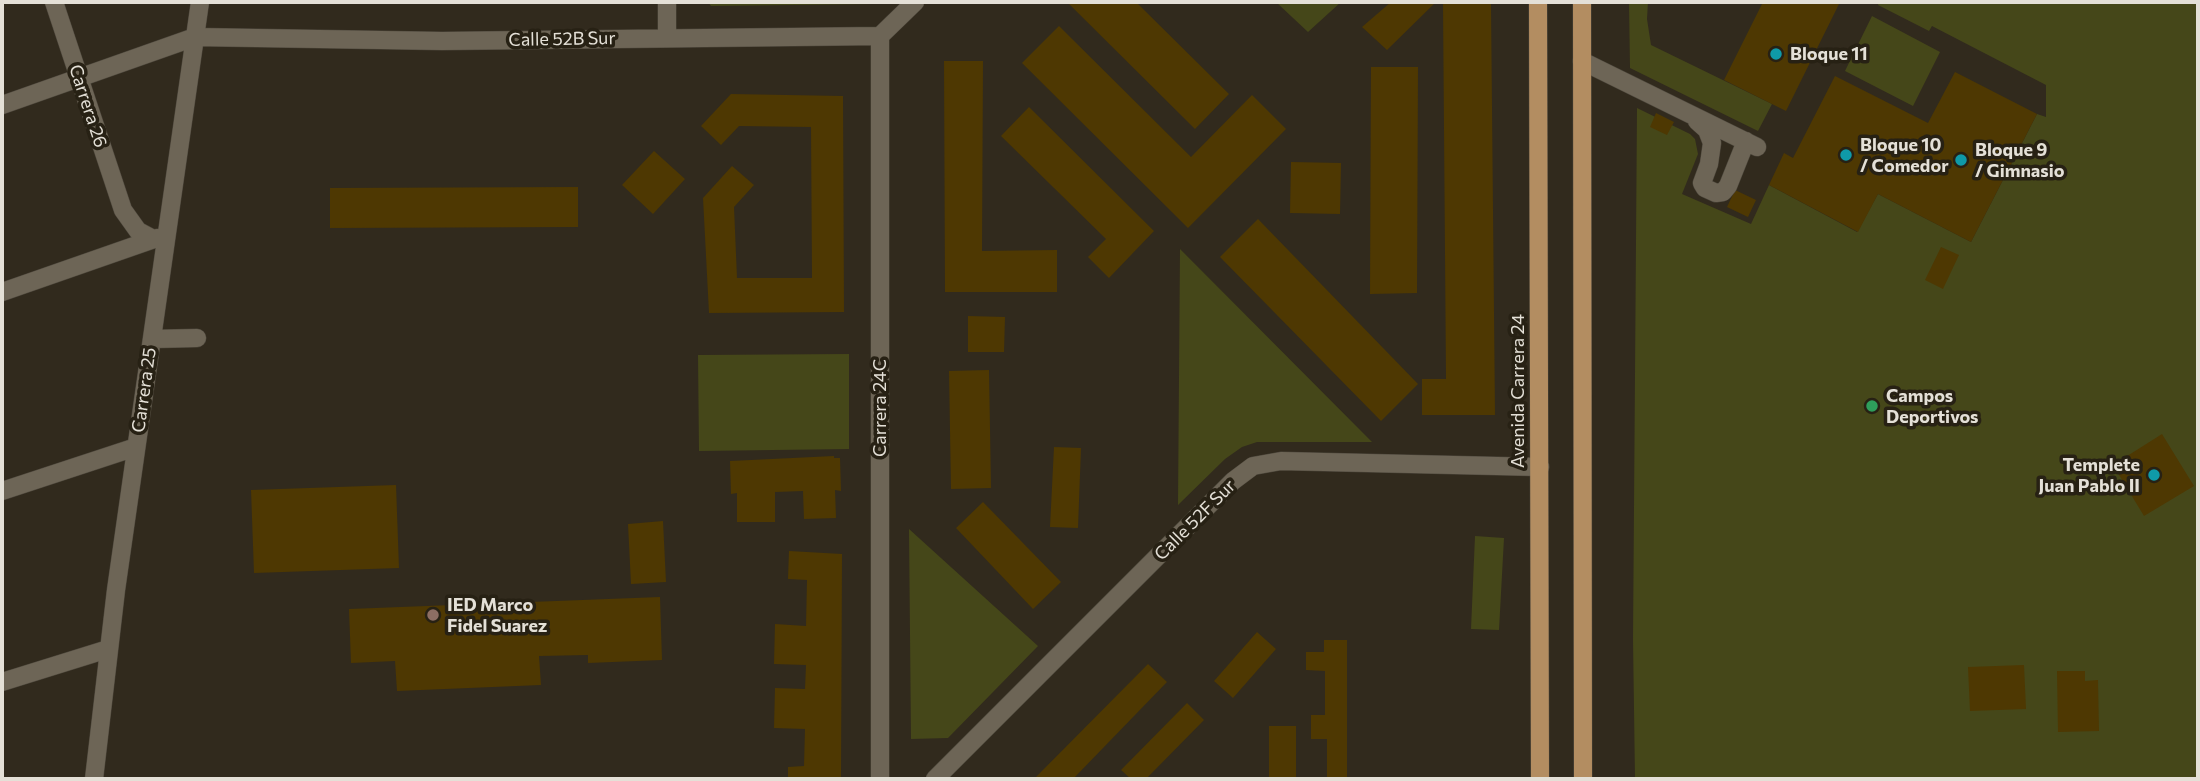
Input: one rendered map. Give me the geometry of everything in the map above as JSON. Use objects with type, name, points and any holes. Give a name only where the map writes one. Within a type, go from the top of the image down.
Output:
[{"type":"main road","name":"Avenida Carrera 24","points":[[1538,2],[1540,779]]},
{"type":"main road","points":[[1582,2],[1583,779]]},
{"type":"street","name":"Carrera 26","points":[[54,2],[123,210],[138,231],[160,237]]},
{"type":"street","name":"Carrera 25","points":[[94,779],[108,649],[152,340],[160,237],[200,2]]},
{"type":"street","points":[[667,2],[667,38]]},
{"type":"street","points":[[880,36],[915,2]]},
{"type":"street","name":"Calle 52B Sur","points":[[195,37],[442,41],[880,36]]},
{"type":"street","name":"Carrera 24C","points":[[880,36],[880,779]]},
{"type":"street","points":[[2,105],[195,37]]},
{"type":"street","points":[[1582,61],[1752,144],[1723,192],[1716,193],[1706,188],[1702,179],[1709,164],[1712,142],[1707,130],[1690,114]]},
{"type":"street","name":"Carrera 26","points":[[116,252],[121,238],[123,210]]},
{"type":"street","points":[[2,292],[160,237]]},
{"type":"street","points":[[152,340],[197,338]]},
{"type":"street","points":[[2,491],[136,447]]},
{"type":"street","name":"Calle 52F Sur","points":[[935,779],[1224,490],[1252,466],[1281,461],[1540,467]]},
{"type":"street","points":[[2,682],[108,649]]},
{"type":"shaded area","points":[[708,2],[877,2],[711,6]]},
{"type":"shaded area","points":[[1276,2],[1341,2],[1308,32]]},
{"type":"shaded area","points":[[1629,2],[1648,2],[1647,19],[1651,45],[1772,104],[1758,131],[1630,68]]},
{"type":"shaded area","points":[[1879,2],[2198,2],[2198,779],[1635,779],[1633,639],[1637,108],[1695,139],[1698,154],[1682,194],[1751,224],[1769,185],[1857,232],[1878,194],[1971,242],[2037,114],[2046,117],[2046,85],[1932,26],[1929,31],[1878,5]]},
{"type":"shaded area","points":[[1872,16],[1940,52],[1913,106],[1845,71]]},
{"type":"shaded area","points":[[1180,249],[1372,442],[1257,442],[1242,447],[1225,459],[1178,505]]},
{"type":"shaded area","points":[[849,354],[849,449],[699,451],[698,355]]},
{"type":"shaded area","points":[[909,529],[1038,646],[948,738],[911,739]]},
{"type":"shaded area","points":[[1475,536],[1504,538],[1499,630],[1471,629]]},
{"type":"building","points":[[1067,2],[1136,2],[1229,94],[1195,129]]},
{"type":"building","points":[[1391,2],[1436,2],[1387,50],[1362,27]]},
{"type":"building","name":"Bloque 11","points":[[1763,2],[1840,2],[1786,111],[1724,80]]},
{"type":"building","points":[[1443,4],[1491,4],[1495,415],[1422,415],[1422,379],[1446,379]]},
{"type":"building","points":[[1059,26],[1191,157],[1252,95],[1286,129],[1188,228],[1022,63]]},
{"type":"building","points":[[944,61],[983,61],[982,251],[1057,250],[1057,292],[945,292]]},
{"type":"building","points":[[1371,67],[1418,67],[1417,293],[1370,294]]},
{"type":"building","points":[[1955,72],[2037,114],[1971,242],[1878,194],[1858,232],[1769,185],[1784,153],[1793,158],[1835,76],[1928,123]]},
{"type":"building","points":[[731,94],[843,96],[844,312],[709,313],[703,198],[732,166],[754,185],[734,207],[737,278],[812,278],[811,127],[739,126],[721,145],[701,126]]},
{"type":"building","points":[[1029,107],[1154,231],[1109,278],[1088,257],[1106,239],[1001,136]]},
{"type":"building","points":[[1656,113],[1674,122],[1667,135],[1650,127]]},
{"type":"building","points":[[654,151],[685,179],[653,214],[622,185]]},
{"type":"building","points":[[1291,162],[1341,163],[1340,214],[1290,213]]},
{"type":"building","points":[[578,187],[578,227],[330,228],[330,188]]},
{"type":"building","points":[[1735,190],[1756,200],[1748,217],[1727,207]]},
{"type":"building","points":[[1258,219],[1418,384],[1381,421],[1220,257]]},
{"type":"building","points":[[1941,247],[1959,255],[1943,289],[1925,280]]},
{"type":"building","points":[[968,316],[1005,317],[1004,352],[968,352]]},
{"type":"building","points":[[989,370],[991,488],[951,489],[949,371]]},
{"type":"building","name":"Templete Juan Pablo II","points":[[2162,434],[2194,486],[2144,516],[2113,465]]},
{"type":"building","points":[[1054,447],[1081,448],[1078,528],[1050,527]]},
{"type":"building","points":[[834,456],[840,458],[841,491],[835,490],[836,518],[804,519],[803,491],[775,492],[775,522],[737,522],[737,493],[731,494],[730,461]]},
{"type":"building","points":[[396,485],[399,568],[254,573],[251,490]]},
{"type":"building","points":[[983,502],[1061,582],[1033,609],[956,528]]},
{"type":"building","points":[[663,521],[666,582],[631,584],[628,524]]},
{"type":"building","points":[[789,551],[842,554],[841,779],[788,779],[788,767],[804,766],[805,729],[774,728],[775,688],[805,689],[806,665],[774,664],[775,624],[806,626],[807,580],[788,579]]},
{"type":"building","points":[[660,597],[662,660],[588,663],[588,655],[539,656],[541,685],[397,691],[395,661],[351,663],[349,609]]},
{"type":"building","points":[[1257,632],[1276,649],[1233,698],[1214,681]]},
{"type":"building","points":[[1324,640],[1347,640],[1347,779],[1327,779],[1327,739],[1311,739],[1311,715],[1325,715],[1325,671],[1306,670],[1306,652],[1324,652]]},
{"type":"building","points":[[1148,664],[1167,682],[1073,779],[1034,779]]},
{"type":"building","points":[[2024,665],[2026,709],[1970,711],[1968,667]]},
{"type":"building","points":[[2057,671],[2085,671],[2085,681],[2098,680],[2099,731],[2058,732]]},
{"type":"building","points":[[1187,703],[1204,720],[1146,779],[1131,779],[1121,770]]},
{"type":"building","points":[[1269,726],[1296,726],[1296,779],[1269,779]]},
{"type":"place","name":"Bloque 11","points":[[1776,54]]},
{"type":"place","name":"Bloque 10 / Comedor","points":[[1846,155]]},
{"type":"place","name":"Bloque 9 / Gimnasio","points":[[1961,160]]},
{"type":"place","name":"Campos Deportivos","points":[[1872,406]]},
{"type":"place","name":"Templete Juan Pablo II","points":[[2154,475]]},
{"type":"place","name":"IED Marco Fidel Suarez","points":[[433,615]]}]
